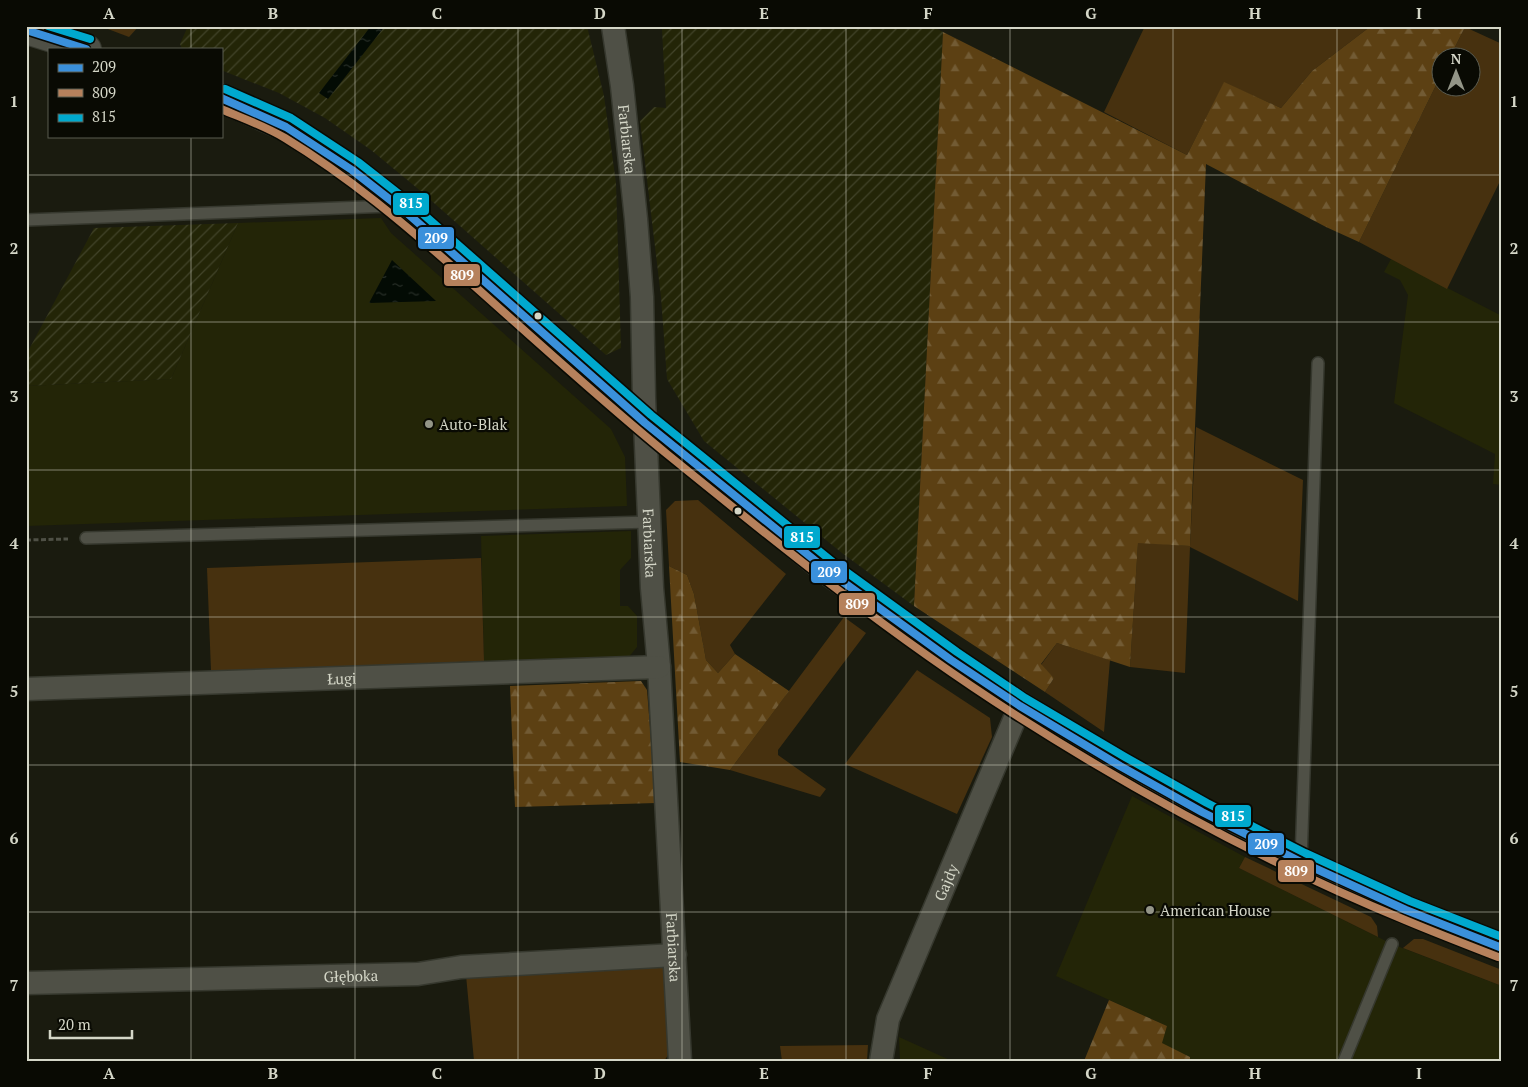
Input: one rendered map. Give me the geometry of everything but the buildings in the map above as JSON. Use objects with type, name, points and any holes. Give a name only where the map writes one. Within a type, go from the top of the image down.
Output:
[{"type":"street","name":"Farbiarska","points":[[612,26],[622,86],[642,297],[652,588],[659,667],[680,1061]]},
{"type":"street","points":[[26,30],[83,48]]},
{"type":"street","points":[[222,98],[286,127],[318,146],[352,170],[398,206],[645,423],[828,571],[950,660],[1020,706],[1170,794],[1301,862],[1406,910],[1502,948]]},
{"type":"street","name":"Ługi","points":[[26,689],[659,667]]},
{"type":"street","name":"Gajdy","points":[[881,1061],[888,1019],[1020,706]]},
{"type":"street","name":"Głęboka","points":[[26,983],[418,974],[461,967],[675,955]]},
{"type":"lane","points":[[26,220],[398,206]]},
{"type":"lane","points":[[1301,862],[1318,363]]},
{"type":"lane","points":[[86,538],[649,522]]},
{"type":"lane","points":[[1344,1061],[1392,944]]},
{"type":"path","points":[[26,540],[86,538]]},
{"type":"shaded area","points":[[100,26],[139,26],[129,37]]},
{"type":"shaded area","points":[[188,26],[587,26],[604,96],[616,183],[621,348],[606,355],[417,188],[371,150],[325,118],[279,93],[222,70],[222,48],[182,48],[180,44]]},
{"type":"shaded area","points":[[659,26],[932,26],[943,32],[914,606],[842,553],[704,441],[667,379],[661,297],[640,121],[654,107],[666,108],[662,29]]},
{"type":"shaded area","points":[[1145,26],[1371,26],[1312,71],[1281,108],[1224,83],[1187,155],[1104,112]]},
{"type":"shaded area","points":[[1465,27],[1502,44],[1502,177],[1447,289],[1359,242],[1430,97],[1480,98],[1480,48],[1454,48]]},
{"type":"shaded area","points":[[381,218],[391,233],[611,429],[625,457],[627,506],[26,526],[26,386],[171,379],[238,223]]},
{"type":"shaded area","points":[[238,223],[171,379],[26,386],[26,355],[94,228]]},
{"type":"shaded area","points":[[1391,259],[1502,316],[1502,485],[1493,484],[1495,454],[1394,403],[1408,295],[1400,280],[1384,272]]},
{"type":"shaded area","points":[[1196,427],[1303,480],[1298,601],[1190,547],[1185,673],[1130,667],[1138,542],[1190,546]]},
{"type":"shaded area","points":[[698,500],[786,574],[730,645],[735,654],[718,673],[706,660],[694,594],[687,575],[669,566],[666,510],[675,501]]},
{"type":"shaded area","points":[[631,531],[631,558],[620,570],[620,606],[628,606],[637,616],[637,647],[628,658],[484,661],[481,536]]},
{"type":"shaded area","points":[[481,558],[484,661],[211,671],[207,568]]},
{"type":"shaded area","points":[[844,617],[866,633],[778,750],[778,755],[826,789],[820,797],[730,770]]},
{"type":"shaded area","points":[[1057,643],[1110,660],[1104,732],[1045,692],[1054,678],[1041,665]]},
{"type":"shaded area","points":[[917,670],[990,718],[992,737],[957,814],[845,764]]},
{"type":"shaded area","points":[[1132,796],[1245,857],[1239,868],[1392,944],[1502,986],[1502,1061],[1190,1061],[1190,1057],[1161,1043],[1167,1026],[1056,976]]},
{"type":"shaded area","points":[[1245,857],[1371,917],[1377,926],[1378,937],[1239,868]]},
{"type":"shaded area","points":[[1414,939],[1423,939],[1502,970],[1502,986],[1403,948]]},
{"type":"shaded area","points":[[667,967],[671,1051],[664,1061],[474,1061],[466,975]]},
{"type":"shaded area","points":[[899,1037],[952,1061],[900,1061]]},
{"type":"shaded area","points":[[868,1045],[867,1061],[782,1061],[780,1046]]},
{"type":"green space","points":[[1371,26],[1465,27],[1454,48],[1430,48],[1430,97],[1359,242],[1326,227],[1206,164],[1190,546],[1138,543],[1130,667],[1057,643],[1041,664],[1054,678],[1045,692],[914,606],[943,32],[1187,155],[1224,82],[1281,108],[1312,71]]},
{"type":"green space","points":[[669,566],[687,575],[694,594],[706,660],[718,673],[735,654],[789,691],[730,770],[680,762]]},
{"type":"green space","points":[[641,681],[647,690],[656,803],[515,807],[510,686]]},
{"type":"green space","points":[[1109,1000],[1167,1026],[1162,1043],[1190,1057],[1190,1061],[1084,1061]]},
{"type":"water","points":[[371,26],[385,26],[328,99],[319,93]]},
{"type":"water","points":[[392,260],[436,301],[369,303]]},
{"type":"transit line","name":"815","points":[[48,26],[90,39]]},
{"type":"transit line","name":"209","points":[[26,30],[83,48]]},
{"type":"transit line","name":"815","points":[[225,89],[291,118],[358,162],[414,206],[651,415],[834,563],[957,652],[1025,698],[1207,803],[1305,853],[1410,901],[1502,937]]},
{"type":"transit line","name":"209","points":[[222,98],[286,127],[352,170],[407,213],[645,423],[828,571],[951,660],[1020,706],[1120,766],[1202,812],[1301,862],[1406,910],[1502,948]]},
{"type":"transit line","name":"809","points":[[222,109],[285,138],[354,185],[420,238],[589,388],[751,522],[880,621],[1014,714],[1060,743],[1205,826],[1355,899],[1498,957]]},
{"type":"place","name":"Auto-Blak","points":[[429,424]]},
{"type":"place","name":"American House","points":[[1150,910]]}]
